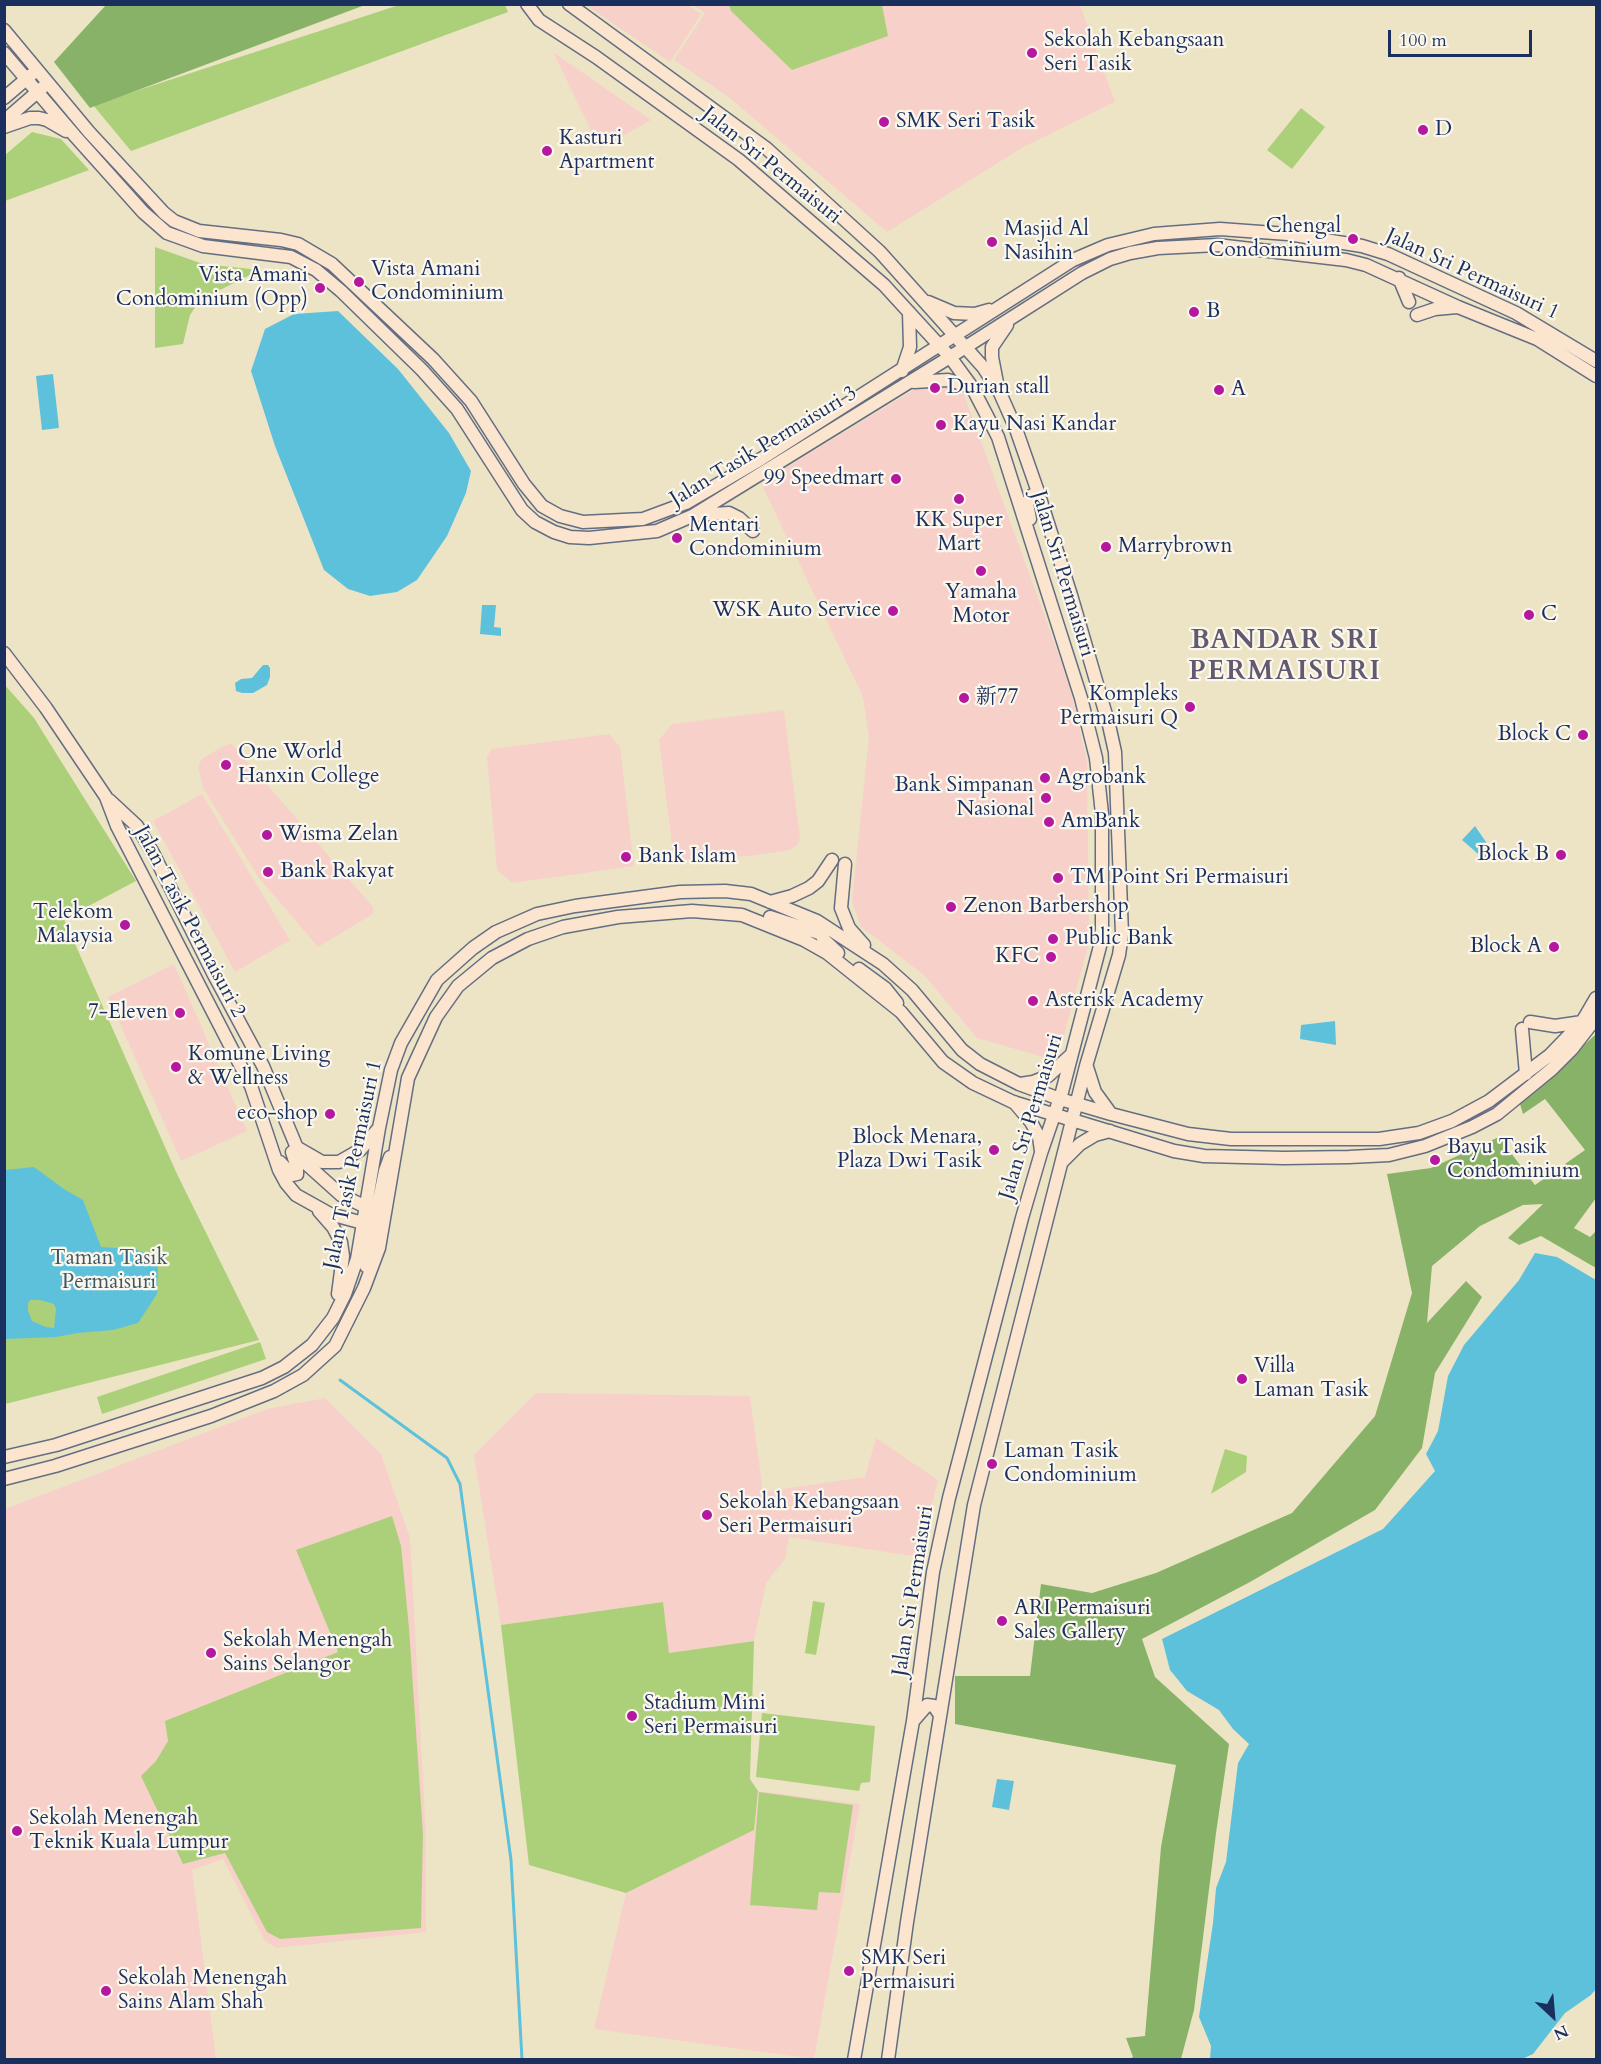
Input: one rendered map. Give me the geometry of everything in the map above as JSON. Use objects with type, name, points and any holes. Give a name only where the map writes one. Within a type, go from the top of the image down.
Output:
[{"type":"street","name":"Jalan Sri Permaisuri","points":[[527,4],[539,20],[596,57],[739,160],[884,285],[950,357],[972,387],[998,437],[1081,698],[1096,758],[1102,814],[1102,928],[1096,962],[1060,1099],[1041,1153],[1006,1275],[949,1498],[933,1572],[913,1721],[854,2060]]},
{"type":"street","name":"Jalan Sri Permaisuri","points":[[569,4],[766,148],[880,252],[967,346],[983,367],[1000,393],[1016,429],[1038,492],[1071,595],[1115,752],[1122,934],[1119,956],[1086,1066],[974,1506],[907,1922],[888,2060]]},
{"type":"street","name":"Jalan Tasik Permaisuri 3","points":[[4,30],[47,83],[154,203],[174,221],[199,231],[298,244],[332,264],[441,367],[471,401],[524,484],[542,506],[560,516],[583,522],[627,521],[643,519],[671,510],[737,474],[957,336]]},
{"type":"street","name":"Jalan Tasik Permaisuri 3","points":[[4,53],[143,212],[167,233],[203,246],[291,257],[316,270],[341,291],[422,370],[450,402],[522,510],[535,522],[570,537],[589,538],[657,531],[692,516],[967,346]]},
{"type":"street","points":[[4,98],[37,70]]},
{"type":"street","points":[[4,121],[47,83]]},
{"type":"street","points":[[4,127],[30,118],[39,118],[75,136]]},
{"type":"street","name":"Jalan Sri Permaisuri 1","points":[[957,336],[1073,260],[1108,245],[1177,231],[1220,229],[1322,238],[1388,254],[1516,313],[1596,361]]},
{"type":"street","points":[[1318,256],[1322,238]]},
{"type":"street","name":"Jalan Sri Permaisuri 1","points":[[967,346],[1101,263],[1130,253],[1181,246],[1217,245],[1318,256],[1366,265],[1424,287],[1458,307],[1537,339],[1596,376]]},
{"type":"street","points":[[1073,260],[1076,270],[1082,273]]},
{"type":"street","points":[[1415,267],[1423,274],[1424,287],[1448,283]]},
{"type":"street","points":[[1399,278],[1409,302]]},
{"type":"street","points":[[924,300],[954,313],[975,314],[1004,304]]},
{"type":"street","points":[[1418,315],[1435,309],[1458,307]]},
{"type":"street","points":[[902,370],[910,347],[909,311]]},
{"type":"street","points":[[1000,393],[992,347],[1014,316]]},
{"type":"street","points":[[908,382],[948,380],[972,387]]},
{"type":"street","points":[[1038,492],[1031,496],[1027,504],[1046,588]]},
{"type":"street","points":[[692,516],[729,513],[739,518],[753,531]]},
{"type":"street","name":"Jalan Tasik Permaisuri 2","points":[[4,653],[46,708],[106,797],[137,826],[153,853],[263,1066],[302,1160],[367,1215]]},
{"type":"street","name":"Jalan Tasik Permaisuri 2","points":[[106,797],[117,826],[251,1086],[274,1156],[286,1183],[296,1196],[330,1214],[367,1215]]},
{"type":"street","points":[[770,902],[809,888],[838,862],[843,915],[853,934],[883,964]]},
{"type":"street","name":"Jalan Tasik Permaisuri 1","points":[[4,1457],[56,1444],[262,1378],[284,1366],[312,1345],[333,1318],[345,1294],[357,1259],[367,1215],[379,1128],[391,1070],[401,1044],[437,980],[473,948],[496,932],[537,914],[680,892],[725,891],[751,894],[822,927],[883,964],[912,990],[962,1050],[980,1064],[1019,1084],[1060,1099],[1188,1134],[1232,1139],[1379,1140],[1419,1133],[1452,1121],[1490,1101],[1556,1053]]},
{"type":"street","name":"Jalan Tasik Permaisuri 1","points":[[4,1479],[55,1466],[192,1422],[274,1391],[303,1375],[335,1346],[364,1288],[379,1248],[408,1078],[436,1017],[458,986],[492,958],[528,939],[563,927],[618,917],[692,911],[742,915],[804,940],[826,953],[901,1012],[943,1062],[973,1083],[1013,1102],[1174,1151],[1204,1156],[1284,1158],[1389,1155],[1425,1146],[1472,1128],[1497,1114],[1552,1069],[1572,1049],[1596,1018]]},
{"type":"street","points":[[742,915],[763,915],[822,927],[830,947],[885,988],[895,998],[901,1012]]},
{"type":"street","points":[[1552,1069],[1556,1053],[1582,1022],[1596,998]]},
{"type":"street","points":[[1526,1074],[1526,1025],[1555,1026],[1582,1022]]},
{"type":"street","points":[[1556,1053],[1572,1049]]},
{"type":"street","points":[[1019,1084],[1048,1076],[1072,1054]]},
{"type":"street","points":[[1086,1066],[1095,1092],[1111,1114]]},
{"type":"street","points":[[274,1092],[272,1103],[295,1160],[297,1174],[292,1175],[274,1156]]},
{"type":"street","points":[[1013,1102],[1031,1122],[1039,1137],[1041,1153]]},
{"type":"street","points":[[296,1147],[322,1162],[339,1162],[360,1150],[379,1128]]},
{"type":"street","points":[[1062,1162],[1080,1144],[1095,1135],[1110,1131]]},
{"type":"street","points":[[364,1288],[373,1228],[367,1215],[378,1205],[385,1171],[398,1139]]},
{"type":"street","points":[[313,1205],[333,1227],[341,1242],[342,1276],[333,1318]]},
{"type":"street","points":[[186,1403],[192,1422]]},
{"type":"street","points":[[913,1721],[927,1705],[934,1706],[940,1715]]},
{"type":"shaded area","points":[[598,4],[687,5],[701,14],[670,62],[589,7]]},
{"type":"shaded area","name":"SMK Seri Tasik","points":[[693,5],[1080,5],[1115,102],[1025,146],[887,232],[730,98],[674,60],[705,13]]},
{"type":"shaded area","points":[[553,52],[651,120],[600,149]]},
{"type":"shaded area","points":[[918,387],[948,388],[964,395],[1069,683],[1087,761],[1089,943],[1057,1061],[977,1038],[924,975],[860,926],[852,901],[869,737],[863,697],[761,483]]},
{"type":"shaded area","points":[[784,710],[800,839],[797,845],[790,850],[748,856],[674,860],[659,740],[672,724]]},
{"type":"shaded area","points":[[609,734],[620,747],[634,866],[512,883],[497,870],[487,757],[492,749]]},
{"type":"shaded area","name":"Wisma Zelan","points":[[232,744],[373,907],[373,914],[318,947],[259,878],[203,788],[199,770],[199,764],[203,758]]},
{"type":"shaded area","points":[[202,794],[290,940],[235,972],[153,821]]},
{"type":"shaded area","name":"Komune Living & Wellness","points":[[174,964],[247,1131],[181,1161],[108,997]]},
{"type":"shaded area","name":"Sekolah Kebangsaan Seri Permaisuri","points":[[536,1393],[750,1396],[763,1492],[865,1477],[876,1438],[938,1480],[919,1557],[789,1537],[785,1559],[766,1583],[754,1641],[669,1653],[662,1602],[501,1625],[474,1455]]},
{"type":"shaded area","name":"Sekolah Menengah Sains Selangor","points":[[325,1398],[381,1454],[410,1538],[426,1836],[426,1932],[276,1948],[265,1941],[223,1859],[192,1870],[216,2059],[5,2060],[5,1509],[267,1409]]},
{"type":"shaded area","points":[[758,1791],[860,1804],[814,2059],[594,2029],[626,1893],[754,1830]]},
{"type":"green space","points":[[106,5],[365,5],[90,108],[54,62]]},
{"type":"green space","points":[[399,5],[505,5],[508,12],[131,151],[93,105]]},
{"type":"green space","points":[[729,5],[882,5],[888,36],[792,70],[731,11]]},
{"type":"green space","points":[[1301,108],[1325,127],[1292,169],[1267,150]]},
{"type":"green space","points":[[32,132],[61,139],[89,170],[5,201],[5,155]]},
{"type":"green space","points":[[155,247],[203,264],[260,270],[200,300],[190,315],[183,344],[155,348]]},
{"type":"green space","name":"Taman Tasik Permaisuri","points":[[4,684],[34,718],[136,881],[64,919],[177,1174],[259,1340],[5,1404]]},
{"type":"green space","points":[[1596,1034],[1596,1198],[1574,1228],[1590,1237],[1596,1231],[1596,1268],[1541,1236],[1519,1245],[1508,1238],[1543,1204],[1523,1205],[1480,1226],[1432,1266],[1427,1323],[1466,1281],[1482,1297],[1435,1373],[1422,1448],[1375,1510],[1250,1582],[1142,1639],[1155,1677],[1229,1744],[1194,2010],[1181,2059],[1130,2059],[1133,2057],[1126,2038],[1145,2036],[1161,1847],[1176,1765],[955,1724],[955,1676],[1030,1676],[1041,1584],[1092,1593],[1156,1573],[1292,1513],[1375,1416],[1412,1293],[1387,1174],[1431,1168],[1499,1137],[1535,1185],[1585,1150],[1545,1099],[1523,1114],[1520,1104]]},
{"type":"green space","points":[[260,1342],[266,1359],[102,1414],[97,1397]]},
{"type":"green space","points":[[1225,1449],[1247,1456],[1246,1472],[1211,1494]]},
{"type":"green space","points":[[392,1516],[401,1546],[409,1628],[423,1834],[421,1928],[280,1939],[267,1932],[225,1853],[183,1864],[141,1776],[156,1761],[168,1741],[165,1721],[338,1652],[296,1550]]},
{"type":"green space","points":[[813,1601],[825,1603],[816,1655],[805,1653]]},
{"type":"green space","name":"Stadium Mini Seri Permaisuri","points":[[663,1602],[669,1653],[754,1641],[750,1779],[758,1791],[754,1830],[626,1893],[529,1865],[501,1625]]},
{"type":"green space","points":[[762,1713],[875,1726],[870,1782],[861,1783],[859,1791],[756,1777]]},
{"type":"green space","points":[[759,1792],[853,1805],[840,1893],[819,1892],[817,1910],[750,1905]]},
{"type":"water","points":[[338,311],[398,369],[449,433],[471,471],[466,493],[447,536],[417,580],[397,592],[370,596],[348,589],[324,570],[275,446],[251,371],[265,329],[294,314]]},
{"type":"water","points":[[53,374],[59,428],[42,430],[36,376]]},
{"type":"water","points":[[482,605],[496,605],[494,627],[501,628],[501,636],[480,634]]},
{"type":"water","points":[[263,665],[268,665],[270,668],[267,685],[253,693],[236,691],[235,683],[241,679],[252,678]]},
{"type":"water","points":[[1475,826],[1488,845],[1486,852],[1488,857],[1485,860],[1462,840]]},
{"type":"water","points":[[1335,1021],[1336,1045],[1300,1039],[1301,1025]]},
{"type":"water","points":[[34,1167],[83,1200],[101,1247],[135,1249],[148,1254],[158,1267],[157,1294],[138,1323],[113,1330],[56,1337],[5,1339],[5,1170]],"holes":[[[30,1300],[54,1304],[56,1309],[54,1328],[32,1321],[28,1304]]]},
{"type":"water","points":[[1535,1253],[1557,1257],[1596,1280],[1596,1989],[1565,2013],[1533,2054],[1522,2059],[1210,2059],[1211,2046],[1199,2017],[1216,1888],[1226,1862],[1238,1763],[1249,1744],[1233,1729],[1219,1710],[1187,1691],[1170,1670],[1162,1639],[1383,1529],[1435,1471],[1426,1454],[1438,1431],[1448,1376],[1464,1345],[1519,1280]]},
{"type":"water","points":[[997,1779],[1014,1781],[1009,1810],[992,1807]]},
{"type":"waterway","points":[[340,1380],[447,1458],[460,1484],[511,1860],[522,2060]]},
{"type":"place","name":"Sekolah Kebangsaan Seri Tasik","points":[[1032,53]]},
{"type":"place","name":"SMK Seri Tasik","points":[[884,122]]},
{"type":"place","name":"D","points":[[1423,130]]},
{"type":"place","name":"Kasturi Apartment","points":[[547,151]]},
{"type":"place","name":"Chengal Condominium","points":[[1353,239]]},
{"type":"place","name":"Masjid Al Nasihin","points":[[992,242]]},
{"type":"place","name":"Vista Amani Condominium","points":[[359,282]]},
{"type":"place","name":"Vista Amani Condominium (Opp)","points":[[320,288]]},
{"type":"place","name":"B","points":[[1194,312]]},
{"type":"place","name":"Durian stall","points":[[935,388]]},
{"type":"place","name":"A","points":[[1219,390]]},
{"type":"place","name":"Kayu Nasi Kandar","points":[[941,425]]},
{"type":"place","name":"99 Speedmart","points":[[896,479]]},
{"type":"place","name":"KK Super Mart","points":[[959,499]]},
{"type":"place","name":"Mentari Condominium","points":[[677,538]]},
{"type":"place","name":"Marrybrown","points":[[1106,547]]},
{"type":"place","name":"Yamaha Motor","points":[[981,571]]},
{"type":"place","name":"WSK Auto Service","points":[[893,611]]},
{"type":"place","name":"C","points":[[1529,615]]},
{"type":"place","name":"新77","points":[[964,698]]},
{"type":"place","name":"Kompleks Permaisuri Q","points":[[1190,707]]},
{"type":"place","name":"Block C","points":[[1583,735]]},
{"type":"place","name":"One World Hanxin College","points":[[226,765]]},
{"type":"place","name":"Agrobank","points":[[1045,778]]},
{"type":"place","name":"Bank Simpanan Nasional","points":[[1046,798]]},
{"type":"place","name":"AmBank","points":[[1049,822]]},
{"type":"place","name":"Wisma Zelan","points":[[267,835]]},
{"type":"place","name":"Block B","points":[[1561,855]]},
{"type":"place","name":"Bank Islam","points":[[626,857]]},
{"type":"place","name":"Bank Rakyat","points":[[268,872]]},
{"type":"place","name":"TM Point Sri Permaisuri","points":[[1058,878]]},
{"type":"place","name":"Zenon Barbershop","points":[[951,907]]},
{"type":"place","name":"Telekom Malaysia","points":[[125,925]]},
{"type":"place","name":"Public Bank","points":[[1053,939]]},
{"type":"place","name":"Block A","points":[[1554,947]]},
{"type":"place","name":"KFC","points":[[1051,957]]},
{"type":"place","name":"Asterisk Academy","points":[[1033,1001]]},
{"type":"place","name":"7-Eleven","points":[[180,1013]]},
{"type":"place","name":"Komune Living & Wellness","points":[[176,1067]]},
{"type":"place","name":"eco-shop","points":[[330,1114]]},
{"type":"place","name":"Block Menara, Plaza Dwi Tasik","points":[[994,1150]]},
{"type":"place","name":"Bayu Tasik Condominium","points":[[1435,1160]]},
{"type":"place","name":"Villa Laman Tasik","points":[[1242,1379]]},
{"type":"place","name":"Laman Tasik Condominium","points":[[992,1464]]},
{"type":"place","name":"Sekolah Kebangsaan Seri Permaisuri","points":[[707,1515]]},
{"type":"place","name":"ARI Permaisuri Sales Gallery","points":[[1002,1621]]},
{"type":"place","name":"Sekolah Menengah Sains Selangor","points":[[211,1653]]},
{"type":"place","name":"Stadium Mini Seri Permaisuri","points":[[632,1716]]},
{"type":"place","name":"Sekolah Menengah Teknik Kuala Lumpur","points":[[17,1831]]},
{"type":"place","name":"SMK Seri Permaisuri","points":[[849,1971]]},
{"type":"place","name":"Sekolah Menengah Sains Alam Shah","points":[[106,1991]]},
{"type":"district","name":"BANDAR SRI PERMAISURI","points":[[1285,658]]}]
